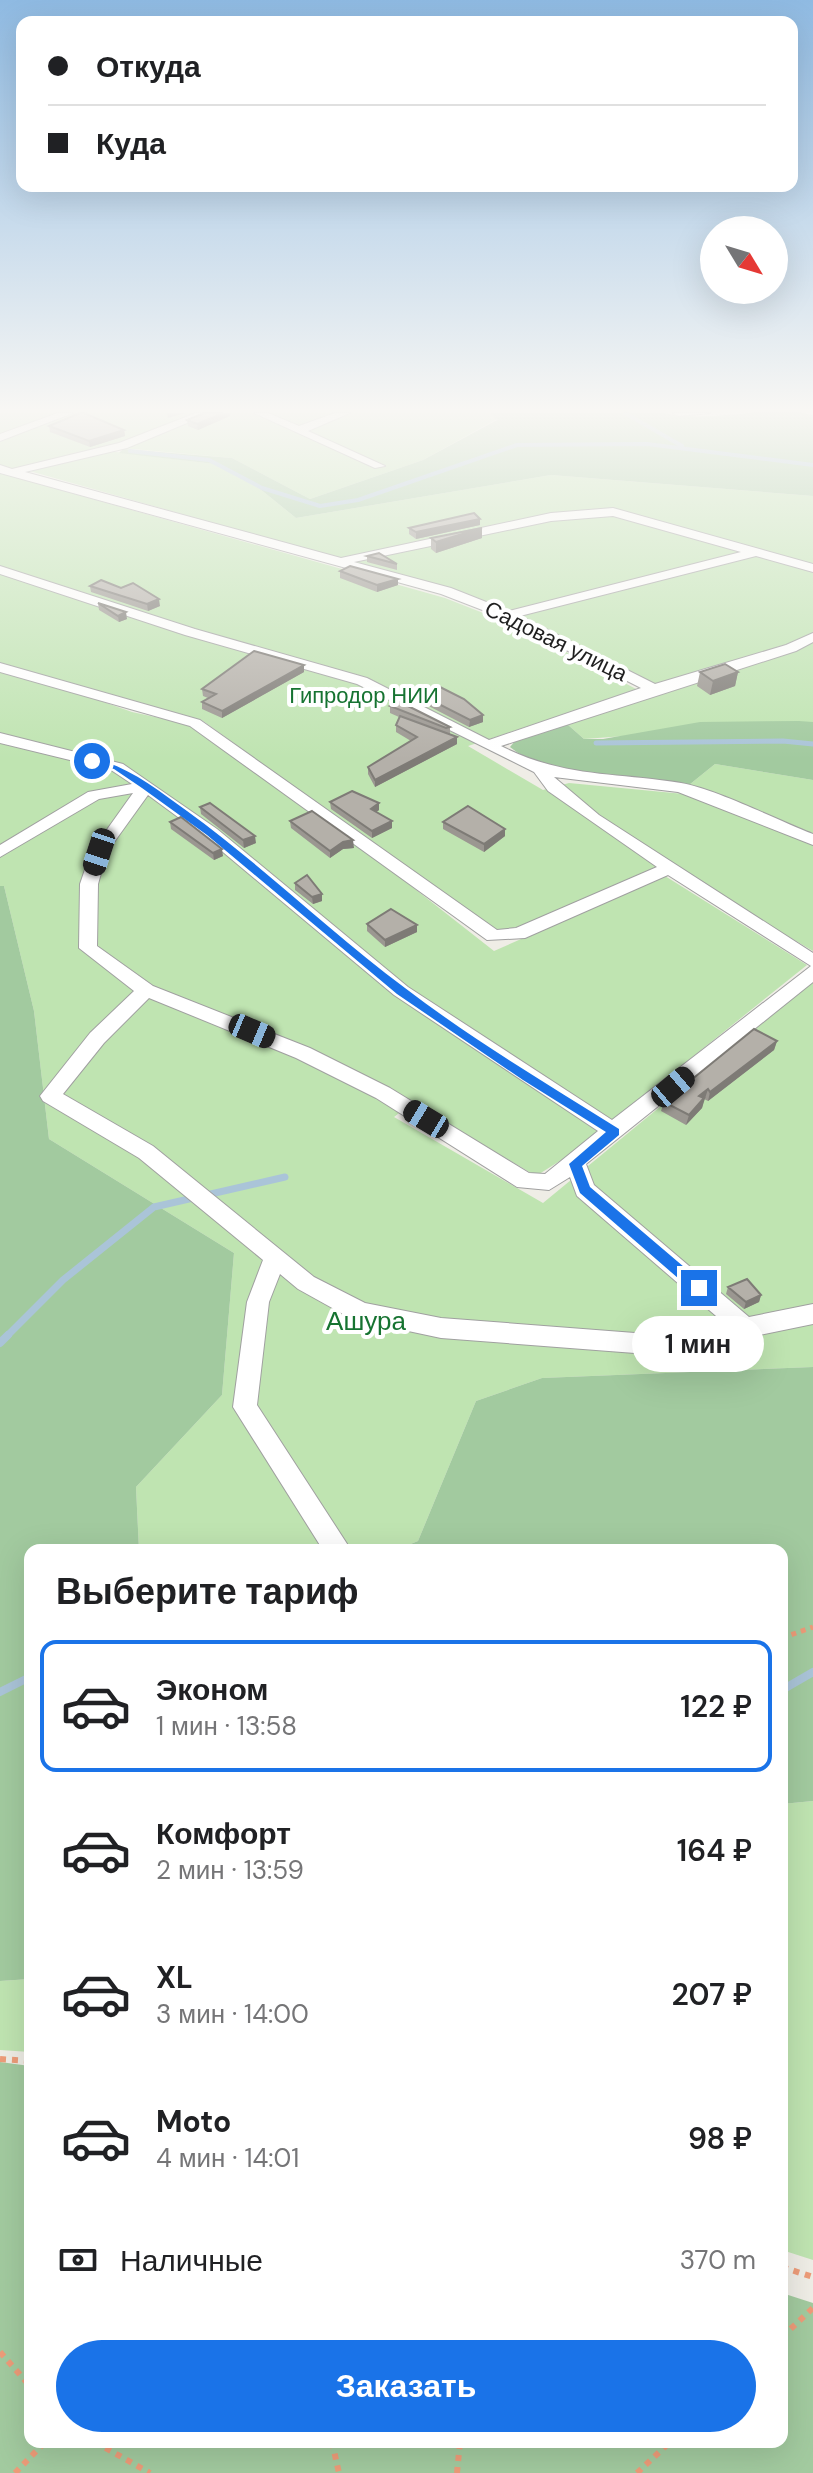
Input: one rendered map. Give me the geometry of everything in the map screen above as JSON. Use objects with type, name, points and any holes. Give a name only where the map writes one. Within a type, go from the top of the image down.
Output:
[{"type":"street","name":"Садовая улица","points":[[212,528],[446,591],[508,615],[654,689]]},
{"type":"street","points":[[340,564],[353,557],[498,528]]},
{"type":"street","points":[[672,528],[813,568]]},
{"type":"street","points":[[508,615],[757,552]]},
{"type":"street","points":[[0,570],[190,632],[362,681],[540,769],[567,776],[681,788],[714,798],[813,840]]},
{"type":"street","points":[[654,689],[791,648],[813,637]]},
{"type":"street","points":[[0,667],[195,723],[493,936],[519,934],[667,869]]},
{"type":"street","name":"Садовая улица","points":[[488,745],[654,689]]},
{"type":"street","points":[[0,738],[117,767],[211,833],[401,991],[527,1077],[615,1132]]},
{"type":"street","points":[[540,769],[554,788],[667,869],[813,961]]},
{"type":"street","points":[[0,852],[94,795],[146,786]]},
{"type":"street","points":[[146,786],[99,852],[89,884],[88,948],[146,990],[303,1053],[426,1119],[525,1181],[549,1182],[575,1164],[813,972]]},
{"type":"street","points":[[146,990],[97,1038],[50,1096],[146,1152],[306,1283],[360,1312],[441,1328],[661,1345],[813,1314]]},
{"type":"street","points":[[575,1164],[585,1190],[745,1327]]},
{"type":"street","points":[[275,1257],[258,1302],[245,1407],[334,1544]]},
{"type":"path","points":[[788,1636],[813,1627]]},
{"type":"path","points":[[0,2059],[24,2061]]},
{"type":"path","points":[[788,2269],[813,2277]]},
{"type":"path","points":[[788,2331],[813,2308]]},
{"type":"path","points":[[0,2352],[24,2379]]},
{"type":"path","points":[[15,2473],[39,2448]]},
{"type":"path","points":[[106,2448],[150,2473]]},
{"type":"path","points":[[333,2448],[339,2473]]},
{"type":"path","points":[[457,2473],[459,2448]]},
{"type":"path","points":[[637,2473],[664,2448]]},
{"type":"green space","name":"Гипродор НИИ","points":[[0,528],[197,528],[445,598],[519,627],[638,690],[468,746],[543,790],[569,783],[684,794],[813,845],[813,951],[663,863],[560,914],[494,931],[203,721],[0,663]]},
{"type":"green space","points":[[233,528],[813,528],[813,722],[584,739],[567,724],[664,693],[451,590]]},
{"type":"green space","name":"Ашура","points":[[0,672],[64,688],[132,712],[192,725],[327,820],[494,951],[665,876],[807,965],[574,1152],[536,1176],[412,1103],[394,1117],[543,1203],[813,981],[813,1367],[542,1378],[476,1401],[418,1541],[411,1544],[139,1544],[136,1487],[222,1395],[234,1253],[49,1139],[34,1011],[4,886],[0,886]]},
{"type":"green space","points":[[700,722],[813,722],[813,780],[715,764],[689,785],[620,779],[548,766],[510,747],[516,740],[567,724],[584,739],[603,739]]},
{"type":"green space","points":[[715,764],[813,780],[813,835],[689,785]]},
{"type":"green space","points":[[0,886],[4,886],[34,1011],[49,1139],[234,1253],[222,1395],[136,1487],[139,1544],[24,1544],[24,1979],[0,1981]]},
{"type":"green space","points":[[813,1367],[813,1801],[788,1803],[788,1544],[411,1544],[418,1541],[476,1401],[542,1378]]},
{"type":"green space","points":[[813,1801],[813,2260],[788,2252],[788,1803]]},
{"type":"green space","points":[[24,1979],[24,2052],[0,2050],[0,1981]]},
{"type":"green space","points":[[0,2062],[24,2065],[24,2448],[788,2448],[788,2295],[813,2303],[813,2473],[0,2473]]},
{"type":"building","points":[[410,528],[434,528],[416,532]]},
{"type":"building","points":[[480,528],[481,528],[436,542],[431,538]]},
{"type":"building","points":[[379,553],[397,564],[367,556]]},
{"type":"building","points":[[350,566],[398,579],[377,585],[340,571]]},
{"type":"building","points":[[101,580],[121,588],[133,583],[159,599],[147,604],[90,586]]},
{"type":"building","points":[[98,603],[126,612],[118,616]]},
{"type":"building","points":[[254,651],[304,665],[222,711],[202,702],[216,694],[202,689]]},
{"type":"building","points":[[725,664],[738,672],[713,681],[700,672]]},
{"type":"building","points":[[438,686],[464,699],[483,715],[470,720],[419,694]]},
{"type":"building","points":[[400,702],[450,727],[390,706]]},
{"type":"building","points":[[400,716],[457,737],[375,780],[368,767],[417,737],[396,725]]},
{"type":"building","points":[[352,791],[379,803],[371,809],[392,821],[372,831],[330,802]]},
{"type":"building","points":[[210,803],[255,836],[243,840],[200,807]]},
{"type":"building","points":[[468,806],[505,829],[484,844],[443,822]]},
{"type":"building","points":[[312,811],[353,840],[343,842],[330,851],[290,821]]},
{"type":"building","points":[[181,817],[222,849],[213,853],[170,822]]},
{"type":"building","points":[[307,875],[322,894],[312,897],[295,883]]},
{"type":"building","points":[[391,909],[417,925],[385,940],[367,924]]},
{"type":"building","points":[[754,1029],[777,1041],[710,1092],[708,1089],[699,1096],[704,1098],[689,1115],[664,1102]]},
{"type":"building","points":[[747,1279],[761,1295],[746,1302],[728,1287]]},
{"type":"waterway","points":[[596,743],[783,741],[813,744]]},
{"type":"waterway","points":[[0,1343],[63,1280],[154,1207],[285,1177]]},
{"type":"waterway","points":[[788,1687],[813,1672]]},
{"type":"waterway","points":[[0,1692],[24,1680]]},
{"type":"route","points":[[92,761],[117,767],[146,786],[211,833],[401,991],[527,1077],[615,1132],[575,1164],[585,1190],[699,1288]]}]
